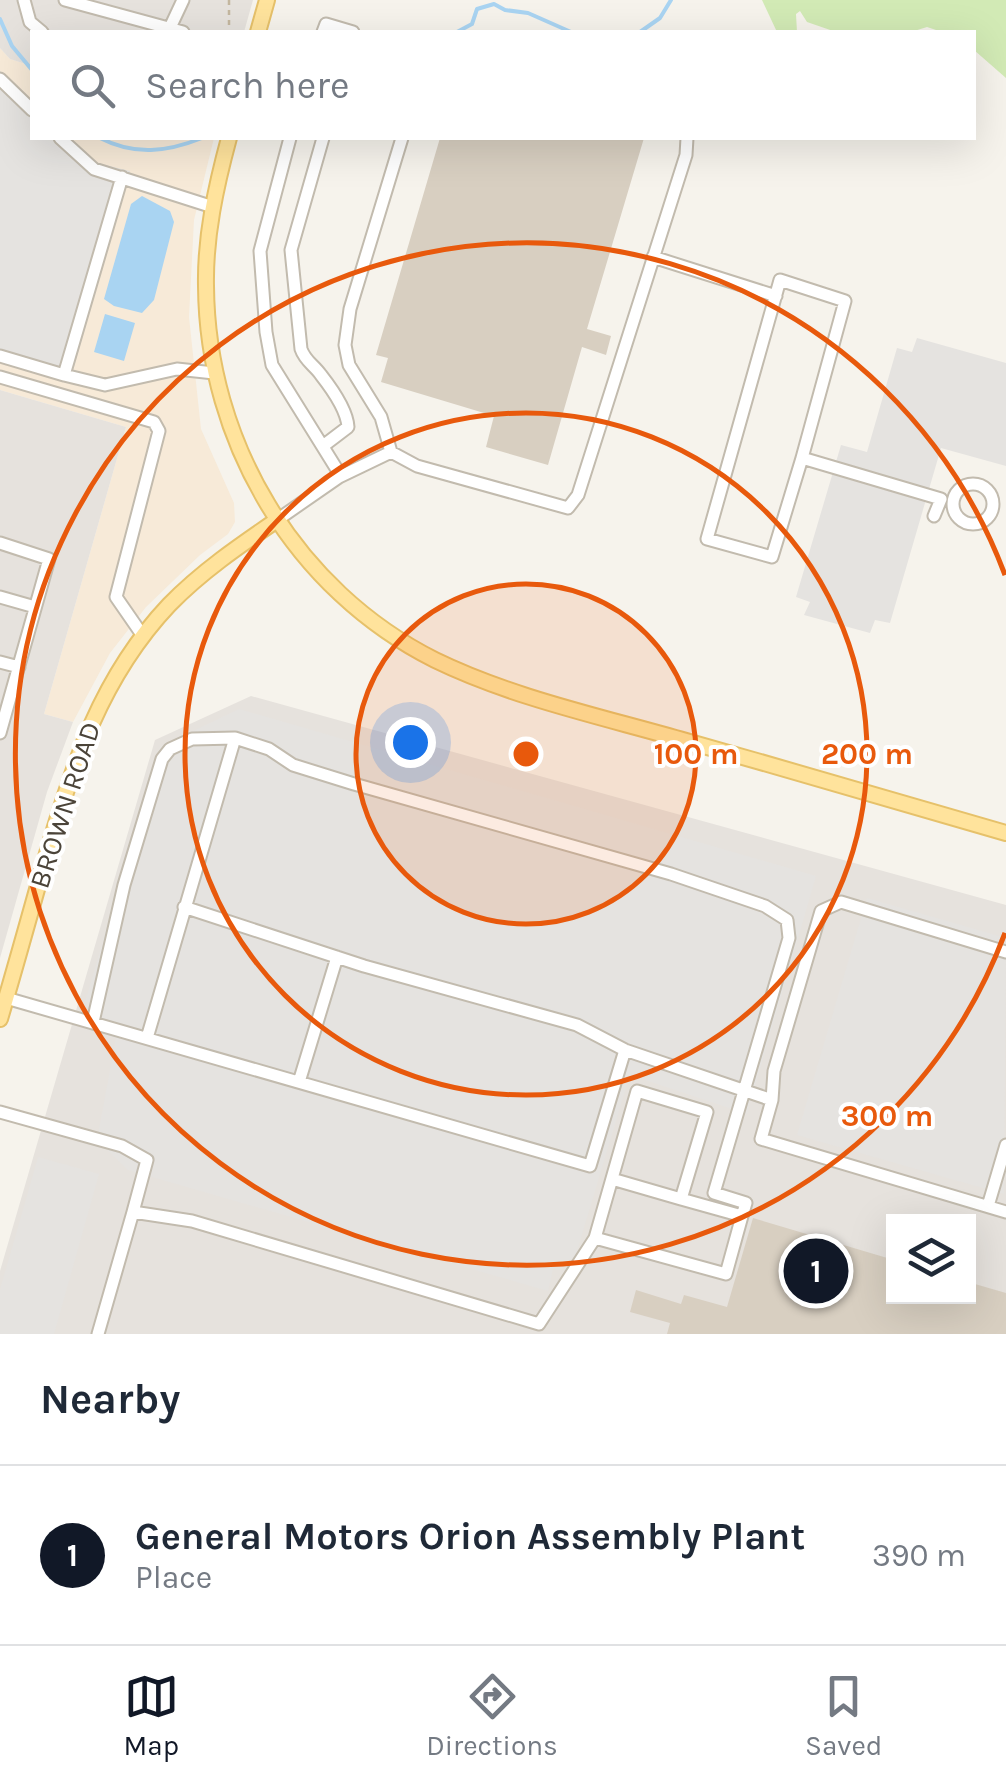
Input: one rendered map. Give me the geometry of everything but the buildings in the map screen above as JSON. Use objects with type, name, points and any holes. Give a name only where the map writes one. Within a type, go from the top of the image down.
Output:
[{"type":"main road","points":[[259,30],[267,0]]},
{"type":"main road","points":[[229,140],[213,207],[206,284],[214,373],[239,450],[277,520],[309,562],[348,601],[406,644],[456,669],[554,703],[1006,833]]},
{"type":"main road","name":"BROWN ROAD","points":[[3,1001],[78,752],[108,688],[143,636],[199,576],[277,520]]},
{"type":"street","points":[[24,0],[30,22],[40,30]]},
{"type":"street","points":[[65,0],[170,30]]},
{"type":"street","points":[[173,30],[183,0]]},
{"type":"street","points":[[324,30],[326,24],[346,30]]},
{"type":"street","points":[[0,79],[30,108]]},
{"type":"street","points":[[62,140],[94,170],[213,207]]},
{"type":"street","points":[[289,140],[260,251],[266,332],[272,365],[341,476]]},
{"type":"street","points":[[322,140],[291,250],[300,349],[348,417],[348,427],[323,446]]},
{"type":"street","points":[[401,140],[350,309],[345,345],[349,365],[381,418],[391,452],[417,466],[568,508],[578,496],[686,155],[687,140]]},
{"type":"street","points":[[64,375],[122,176]]},
{"type":"street","points":[[654,257],[776,296]]},
{"type":"street","points":[[780,280],[845,301],[802,458],[772,557],[707,539],[780,280]]},
{"type":"street","points":[[0,356],[105,385],[177,369],[214,373]]},
{"type":"street","points":[[0,377],[154,422],[159,432],[116,596],[143,636]]},
{"type":"street","points":[[277,520],[341,476],[391,452]]},
{"type":"street","points":[[802,458],[941,499],[934,516]]},
{"type":"street","points":[[992,511],[1006,516]]},
{"type":"street","points":[[0,543],[48,558],[0,730]]},
{"type":"street","points":[[0,596],[35,607]]},
{"type":"street","points":[[0,662],[19,667]]},
{"type":"street","points":[[93,1022],[124,885],[162,759],[170,748],[192,739],[234,738],[269,749],[293,765],[671,874],[777,912],[787,920],[789,938],[714,1193],[746,1202],[726,1274],[595,1238]]},
{"type":"street","points":[[147,1038],[234,738]]},
{"type":"street","points":[[1006,952],[841,902],[821,910],[774,1071],[772,1100],[761,1139],[1006,1212]]},
{"type":"street","points":[[184,908],[337,957],[577,1025],[625,1050],[772,1100]]},
{"type":"street","points":[[299,1082],[337,957]]},
{"type":"street","points":[[3,1001],[93,1022],[590,1166],[625,1050]]},
{"type":"street","points":[[133,1212],[192,1221],[539,1324],[595,1238],[636,1091],[707,1112],[681,1199]]},
{"type":"street","points":[[0,1112],[122,1146],[147,1160],[98,1334]]},
{"type":"street","points":[[988,1206],[1006,1146]]},
{"type":"street","points":[[612,1179],[742,1216]]},
{"type":"path","points":[[229,0],[229,30]]},
{"type":"shaded area","points":[[0,0],[253,0],[245,30],[30,30],[30,65],[10,59],[0,48]]},
{"type":"shaded area","points":[[0,48],[10,59],[30,65],[30,140],[214,140],[194,220],[189,317],[201,429],[234,503],[235,522],[228,534],[146,607],[110,653],[73,722],[44,714],[126,427],[0,390]]},
{"type":"shaded area","points":[[0,71],[30,100],[30,140],[72,140],[97,163],[130,171],[70,381],[0,361]]},
{"type":"shaded area","points":[[917,338],[1006,363],[1006,466],[941,448],[890,623],[875,620],[870,633],[804,615],[810,602],[796,597],[841,445],[867,452],[897,348],[912,352]]},
{"type":"shaded area","points":[[0,390],[126,427],[44,714],[73,722],[47,792],[0,958]]},
{"type":"shaded area","points":[[251,696],[1006,905],[1006,1334],[0,1334],[0,1271],[155,740]]},
{"type":"shaded area","points":[[239,709],[816,876],[747,1114],[639,1078],[627,1084],[571,1271],[553,1269],[548,1291],[128,1170],[97,1140],[116,1038],[78,1026],[160,747]]},
{"type":"shaded area","points":[[867,898],[1006,938],[1004,1194],[797,1135]]},
{"type":"shaded area","points":[[38,1157],[99,1174],[54,1334],[0,1334],[0,1290]]},
{"type":"green space","points":[[762,0],[1006,0],[1006,78],[976,52],[976,30],[830,30],[807,22],[800,11],[796,14],[797,30],[776,30]]},
{"type":"water","points":[[142,196],[170,211],[174,222],[154,300],[142,313],[114,306],[104,299],[131,204]]},
{"type":"water","points":[[105,314],[135,323],[124,361],[94,352]]},
{"type":"waterway","points":[[643,30],[660,18],[671,0]]},
{"type":"waterway","points":[[461,30],[472,24],[477,9],[494,4],[528,13],[566,30]]},
{"type":"waterway","points":[[0,19],[12,46],[30,68]]},
{"type":"waterway","points":[[104,140],[138,150],[196,140]]},
{"type":"place","name":"General Motors Orion Assembly Plant","points":[[816,1271]]}]
